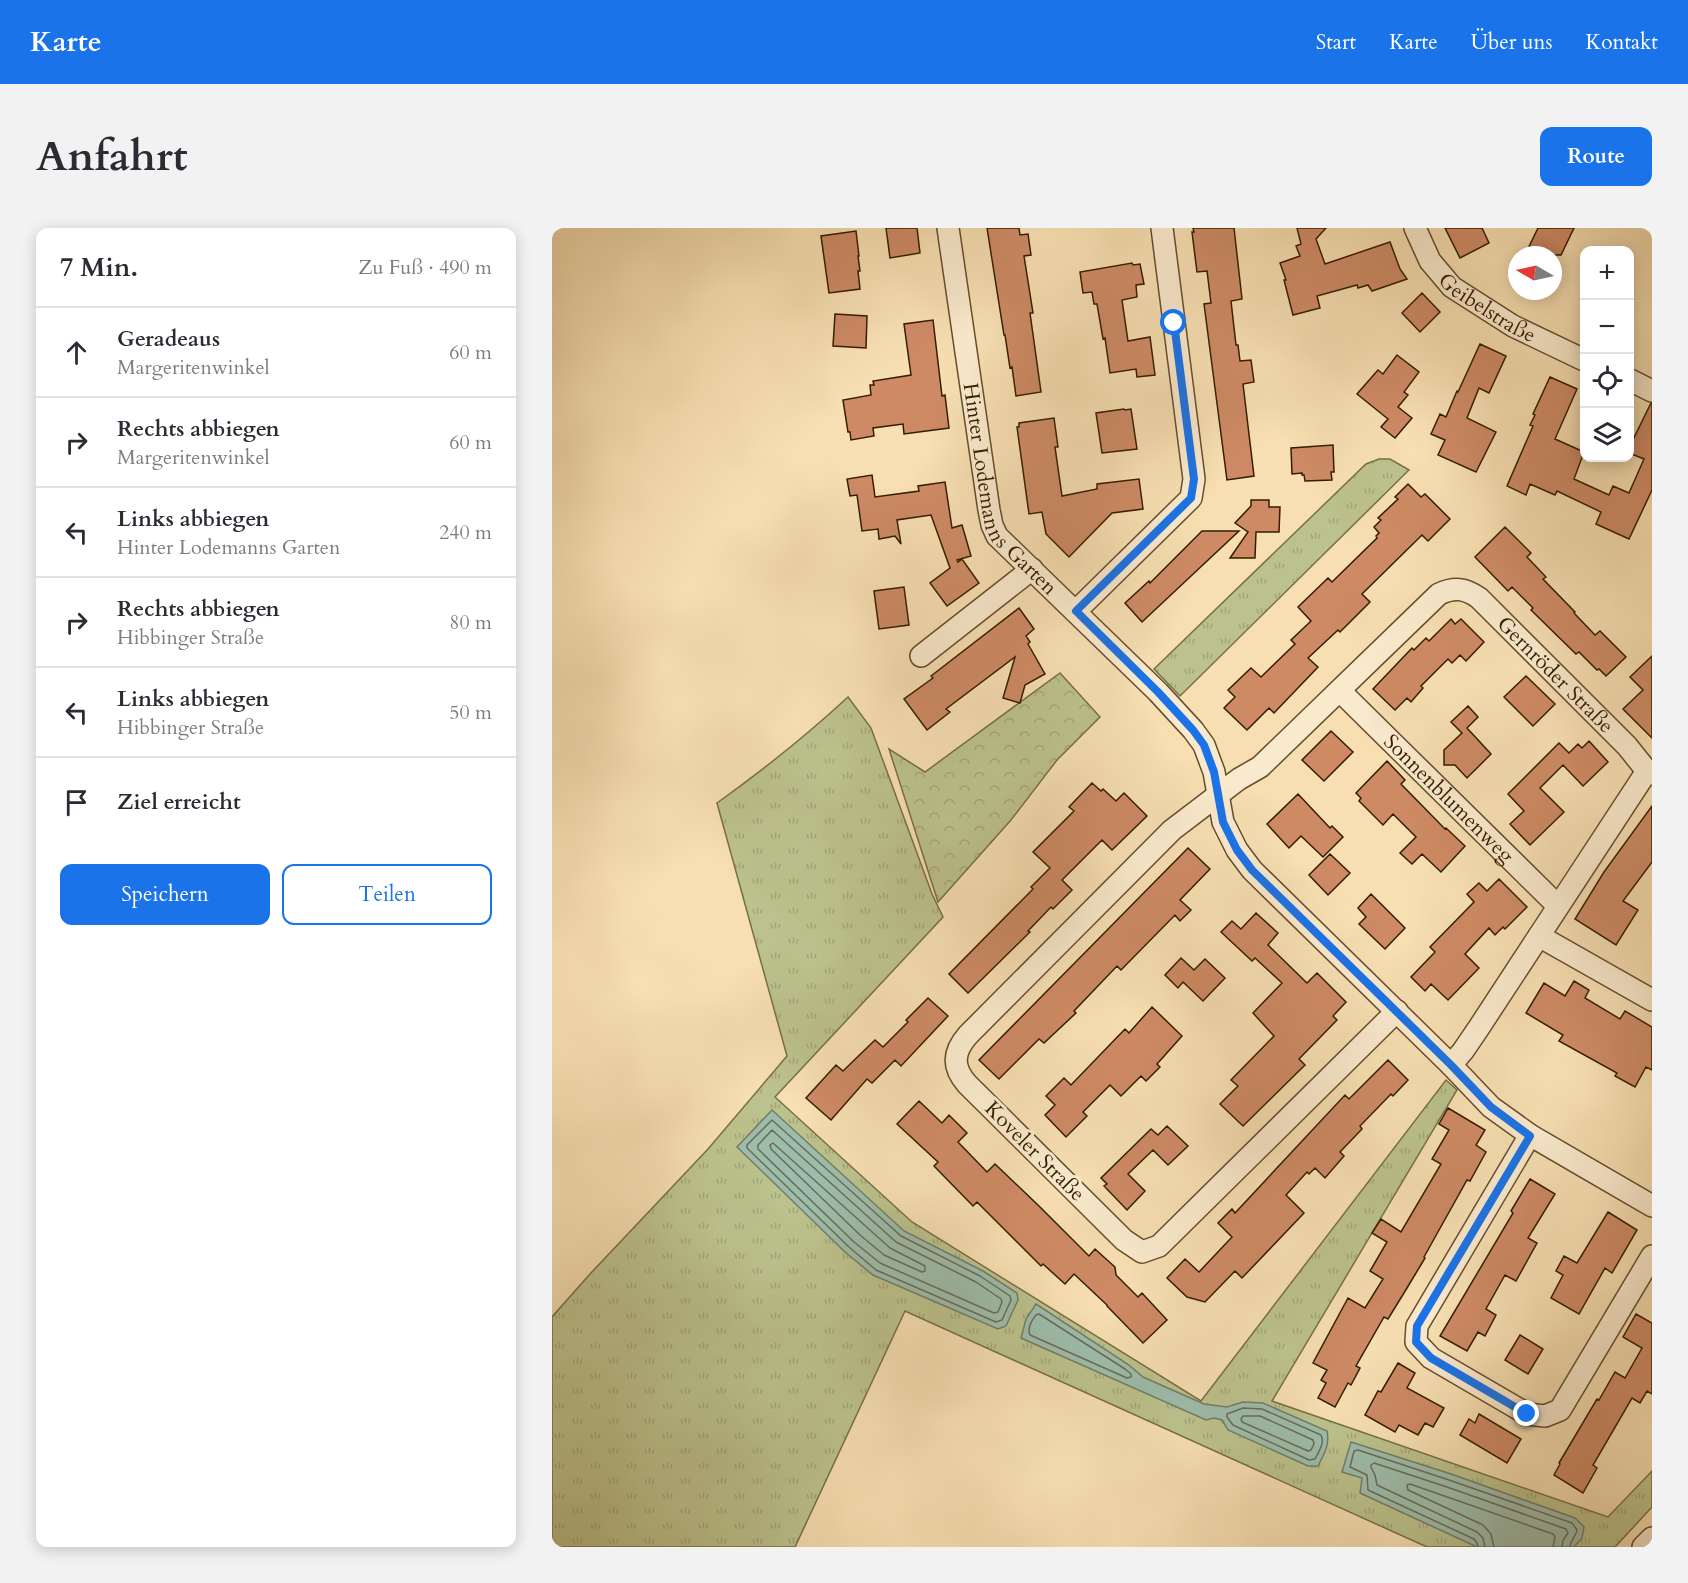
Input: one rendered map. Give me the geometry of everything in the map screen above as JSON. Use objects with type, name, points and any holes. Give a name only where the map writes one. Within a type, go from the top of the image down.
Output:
[{"type":"street","name":"Hinter Lodemanns Garten","points":[[948,228],[992,525],[997,536],[1158,692],[1193,730],[1204,745],[1214,772],[1223,822],[1237,850],[1252,870],[1397,1011],[1491,1107],[1530,1136],[1652,1206]]},
{"type":"street","points":[[1076,611],[1191,498],[1194,479],[1162,228]]},
{"type":"street","name":"Geibelstraße","points":[[1415,228],[1430,261],[1452,287],[1513,326],[1580,358]]},
{"type":"street","points":[[1634,382],[1652,391]]},
{"type":"street","points":[[921,656],[1032,569]]},
{"type":"street","name":"Gernröder Straße","points":[[1219,795],[1239,779],[1260,767],[1439,594],[1451,589],[1467,590],[1479,598],[1628,746],[1649,772],[1451,1065]]},
{"type":"street","name":"Sonnenblumenweg","points":[[1340,691],[1558,906]]},
{"type":"street","name":"Koveler Straße","points":[[1219,795],[1172,830],[961,1043],[956,1061],[962,1078],[1124,1240],[1142,1252],[1158,1246],[1397,1011]]},
{"type":"street","points":[[1539,936],[1652,1000]]},
{"type":"street","points":[[1530,1136],[1417,1326],[1416,1342],[1431,1358],[1527,1414],[1545,1416],[1560,1410],[1652,1256]]},
{"type":"street","points":[[1643,1547],[1652,1538]]},
{"type":"green space","points":[[1379,459],[1390,459],[1409,470],[1180,696],[1154,669],[1366,464]]},
{"type":"green space","points":[[1060,673],[1100,717],[1057,760],[1011,820],[938,902],[889,749],[925,772]]},
{"type":"green space","points":[[848,697],[871,728],[932,894],[943,917],[775,1097],[912,1222],[1201,1401],[1446,1080],[1457,1090],[1272,1401],[1608,1517],[1652,1471],[1652,1507],[1615,1547],[1427,1547],[905,1311],[795,1547],[552,1547],[552,1317],[708,1149],[787,1056],[717,803],[784,752]]},
{"type":"water","points":[[772,1110],[904,1231],[983,1271],[1017,1293],[1018,1300],[1006,1326],[998,1329],[873,1275],[845,1252],[737,1147]]},
{"type":"water","points":[[1036,1304],[1129,1365],[1143,1377],[1204,1404],[1227,1407],[1243,1402],[1263,1403],[1327,1431],[1327,1445],[1318,1466],[1308,1466],[1228,1430],[1222,1420],[1214,1418],[1206,1420],[1021,1338],[1026,1319]]},
{"type":"water","points":[[1351,1442],[1451,1474],[1575,1518],[1584,1527],[1582,1538],[1574,1547],[1477,1547],[1360,1493],[1362,1478],[1342,1472]]},
{"type":"building","points":[[886,228],[917,228],[920,253],[890,258]]},
{"type":"building","points":[[987,228],[1019,228],[1020,235],[1028,234],[1031,255],[1024,256],[1033,313],[1030,313],[1041,392],[1016,396]]},
{"type":"building","points":[[1193,228],[1234,228],[1242,299],[1231,301],[1240,361],[1251,360],[1254,382],[1243,384],[1254,476],[1227,480],[1204,304],[1211,303],[1207,271],[1197,272]]},
{"type":"building","points":[[1297,228],[1326,228],[1316,239],[1325,264],[1390,242],[1400,269],[1407,279],[1372,291],[1368,285],[1358,288],[1357,285],[1317,296],[1320,308],[1293,315],[1280,263],[1300,256],[1296,246],[1301,244]]},
{"type":"building","points":[[1445,228],[1482,228],[1489,243],[1460,258]]},
{"type":"building","points":[[1538,228],[1574,228],[1562,253],[1562,246],[1529,246]]},
{"type":"building","points":[[856,231],[860,289],[829,293],[821,236]]},
{"type":"building","points":[[1132,263],[1133,265],[1140,264],[1144,284],[1136,285],[1137,297],[1122,300],[1128,341],[1150,337],[1155,375],[1137,377],[1136,369],[1110,373],[1097,304],[1094,304],[1092,292],[1083,293],[1080,272]]},
{"type":"building","points":[[1422,293],[1440,312],[1420,332],[1402,313]]},
{"type":"building","points":[[835,314],[867,316],[866,348],[833,346]]},
{"type":"building","points":[[933,320],[942,396],[945,395],[949,428],[904,434],[903,424],[873,428],[874,436],[851,440],[843,400],[871,395],[870,385],[874,385],[873,381],[911,375],[904,324]]},
{"type":"building","points":[[1480,344],[1506,356],[1489,393],[1479,388],[1467,418],[1496,432],[1476,472],[1438,455],[1445,440],[1431,434],[1440,414],[1446,417]]},
{"type":"building","points":[[1397,355],[1419,372],[1404,392],[1408,395],[1398,407],[1412,418],[1395,438],[1381,427],[1388,419],[1357,394],[1378,370],[1383,374]]},
{"type":"building","points":[[1550,377],[1577,389],[1555,439],[1580,450],[1580,462],[1574,479],[1609,495],[1613,486],[1629,493],[1644,459],[1634,455],[1634,438],[1652,404],[1652,490],[1629,539],[1596,524],[1601,512],[1557,491],[1555,495],[1530,484],[1526,495],[1507,486],[1533,426],[1530,425],[1535,415],[1533,414]]},
{"type":"building","points":[[1131,409],[1137,449],[1102,453],[1096,413]]},
{"type":"building","points":[[1054,418],[1058,447],[1055,447],[1062,496],[1097,489],[1097,484],[1139,479],[1143,509],[1112,513],[1069,557],[1046,534],[1042,512],[1029,514],[1017,427],[1019,423]]},
{"type":"building","points":[[1333,445],[1332,480],[1305,481],[1302,473],[1292,474],[1291,448]]},
{"type":"building","points":[[872,475],[875,497],[919,491],[918,486],[945,482],[952,528],[962,525],[971,556],[957,560],[958,562],[962,559],[979,583],[947,606],[930,583],[950,568],[931,515],[897,520],[901,544],[895,536],[879,539],[878,529],[862,531],[857,495],[850,496],[847,479]]},
{"type":"building","points":[[1408,484],[1421,497],[1425,494],[1450,519],[1428,541],[1422,535],[1362,594],[1370,602],[1340,632],[1338,630],[1308,658],[1318,667],[1274,713],[1269,708],[1247,730],[1224,708],[1235,697],[1228,690],[1251,668],[1261,677],[1295,644],[1291,640],[1311,621],[1298,607],[1328,578],[1332,582],[1377,538],[1379,533],[1374,527],[1381,520],[1378,518],[1398,499],[1395,497]]},
{"type":"building","points":[[1251,500],[1269,500],[1269,507],[1280,507],[1279,532],[1256,532],[1255,558],[1230,558],[1248,532],[1235,523],[1251,506]]},
{"type":"building","points":[[1505,527],[1531,553],[1527,557],[1546,577],[1543,579],[1574,613],[1595,635],[1600,631],[1626,657],[1606,676],[1579,652],[1576,654],[1531,610],[1533,608],[1512,587],[1508,591],[1475,557]]},
{"type":"building","points":[[1202,531],[1239,531],[1142,622],[1125,603],[1149,581],[1150,583]]},
{"type":"building","points":[[904,587],[909,625],[879,629],[874,591]]},
{"type":"building","points":[[1019,608],[1034,629],[1026,636],[1045,674],[1025,685],[1020,703],[1003,698],[1015,657],[946,709],[950,712],[927,730],[904,699]]},
{"type":"building","points":[[1451,619],[1455,624],[1461,619],[1484,642],[1466,661],[1460,655],[1452,663],[1448,659],[1421,686],[1423,688],[1411,702],[1407,698],[1395,710],[1373,689],[1412,648],[1414,650],[1426,638],[1429,641]]},
{"type":"building","points":[[1652,656],[1652,738],[1623,709],[1643,690],[1630,677]]},
{"type":"building","points":[[1526,676],[1555,704],[1533,726],[1504,697]]},
{"type":"building","points":[[1468,706],[1478,717],[1467,728],[1491,754],[1467,778],[1455,765],[1444,765],[1444,750],[1462,733],[1451,722]]},
{"type":"building","points":[[1331,731],[1353,752],[1324,781],[1302,760]]},
{"type":"building","points":[[1589,741],[1608,762],[1583,786],[1563,765],[1540,788],[1564,812],[1530,845],[1510,824],[1524,811],[1508,794],[1559,743],[1569,753],[1578,744],[1582,748]]},
{"type":"building","points":[[1387,761],[1405,780],[1401,784],[1465,846],[1441,872],[1422,854],[1412,864],[1400,853],[1416,837],[1393,814],[1383,825],[1359,801],[1361,798],[1356,793]]},
{"type":"building","points":[[1092,783],[1116,801],[1124,793],[1147,816],[1112,850],[1102,840],[1062,880],[1072,890],[1053,909],[1051,907],[1028,931],[1030,932],[968,993],[949,974],[1033,889],[1031,887],[1050,868],[1033,852],[1074,811],[1069,807]]},
{"type":"building","points":[[1298,794],[1330,828],[1332,826],[1343,837],[1323,857],[1301,836],[1289,848],[1267,824]]},
{"type":"building","points":[[1652,806],[1652,862],[1623,901],[1638,910],[1616,945],[1575,919],[1604,872]]},
{"type":"building","points":[[1188,848],[1210,869],[1180,900],[1191,910],[1180,921],[1175,915],[1121,970],[1117,966],[1074,1011],[1076,1013],[1044,1043],[1039,1039],[999,1079],[979,1060]]},
{"type":"building","points":[[1330,854],[1350,873],[1328,895],[1309,875]]},
{"type":"building","points":[[1499,879],[1527,907],[1505,929],[1503,927],[1495,935],[1489,928],[1465,954],[1479,968],[1448,1000],[1431,984],[1425,991],[1411,977],[1435,952],[1430,947],[1474,902],[1467,894],[1479,883],[1487,891]]},
{"type":"building","points":[[1371,894],[1405,928],[1385,949],[1359,924],[1366,917],[1358,908]]},
{"type":"building","points":[[1256,913],[1278,933],[1268,945],[1307,983],[1317,973],[1346,1002],[1333,1016],[1337,1020],[1299,1059],[1305,1065],[1243,1126],[1220,1104],[1238,1086],[1231,1080],[1274,1036],[1253,1013],[1282,983],[1255,958],[1252,961],[1221,932],[1232,921],[1241,929]]},
{"type":"building","points":[[1181,958],[1194,970],[1205,959],[1225,978],[1203,1001],[1183,982],[1178,988],[1165,975]]},
{"type":"building","points":[[1574,981],[1589,990],[1585,998],[1620,1019],[1625,1011],[1652,1027],[1652,1070],[1646,1067],[1635,1087],[1615,1076],[1617,1073],[1559,1041],[1563,1035],[1526,1013],[1544,983],[1565,996]]},
{"type":"building","points":[[928,998],[948,1016],[901,1066],[895,1060],[872,1083],[867,1079],[831,1120],[806,1098],[836,1065],[843,1071],[875,1040],[883,1047]]},
{"type":"building","points":[[1152,1007],[1182,1036],[1157,1064],[1160,1067],[1146,1081],[1141,1076],[1121,1096],[1110,1085],[1083,1112],[1087,1116],[1066,1137],[1045,1115],[1055,1105],[1046,1096],[1064,1078],[1071,1085],[1125,1029],[1129,1033]]},
{"type":"building","points":[[1388,1060],[1408,1080],[1360,1126],[1362,1129],[1340,1152],[1344,1156],[1325,1178],[1315,1168],[1309,1174],[1307,1172],[1286,1195],[1304,1213],[1242,1278],[1235,1271],[1205,1302],[1187,1297],[1167,1278],[1185,1259],[1199,1272],[1232,1237],[1218,1223],[1232,1209],[1235,1213],[1345,1095],[1349,1099]]},
{"type":"building","points":[[919,1101],[942,1123],[949,1115],[967,1133],[958,1142],[987,1172],[995,1164],[1089,1256],[1095,1249],[1115,1267],[1116,1275],[1138,1297],[1142,1293],[1167,1320],[1143,1343],[1074,1274],[1065,1284],[1043,1264],[1041,1266],[977,1202],[973,1206],[934,1166],[938,1162],[897,1124]]},
{"type":"building","points":[[1448,1108],[1485,1130],[1476,1145],[1486,1152],[1470,1181],[1467,1180],[1425,1258],[1388,1319],[1384,1317],[1356,1366],[1360,1368],[1351,1385],[1348,1383],[1335,1407],[1318,1398],[1326,1383],[1321,1380],[1327,1370],[1313,1363],[1348,1298],[1365,1308],[1383,1279],[1370,1271],[1387,1242],[1372,1233],[1381,1219],[1401,1232],[1441,1164],[1432,1159],[1449,1130],[1439,1124]]},
{"type":"building","points":[[1167,1126],[1188,1146],[1168,1165],[1153,1150],[1128,1174],[1145,1191],[1127,1210],[1104,1186],[1107,1184],[1101,1178],[1151,1129],[1158,1135]]},
{"type":"building","points":[[1530,1179],[1555,1194],[1528,1238],[1537,1243],[1516,1281],[1505,1275],[1486,1309],[1496,1315],[1485,1336],[1478,1332],[1467,1351],[1440,1336],[1513,1213],[1511,1211]]},
{"type":"building","points":[[1608,1212],[1637,1230],[1612,1273],[1605,1268],[1579,1314],[1551,1298],[1563,1275],[1556,1271],[1564,1256],[1577,1263]]},
{"type":"building","points":[[1636,1314],[1652,1323],[1652,1394],[1647,1391],[1640,1403],[1632,1398],[1593,1465],[1597,1468],[1583,1493],[1554,1475],[1559,1463],[1615,1372],[1625,1378],[1642,1348],[1623,1337]]},
{"type":"building","points":[[1520,1335],[1543,1349],[1528,1374],[1505,1360]]},
{"type":"building","points":[[1398,1363],[1415,1373],[1407,1388],[1444,1408],[1433,1427],[1425,1423],[1418,1435],[1399,1425],[1395,1432],[1365,1415],[1378,1391],[1381,1392]]},
{"type":"building","points":[[1479,1414],[1521,1439],[1507,1463],[1460,1435],[1469,1419],[1475,1423]]},
{"type":"route","points":[[1174,323],[1194,479],[1191,498],[1076,611],[1158,692],[1204,745],[1214,772],[1223,822],[1237,850],[1252,870],[1491,1107],[1530,1136],[1417,1326],[1416,1342],[1431,1358],[1527,1414]]}]
